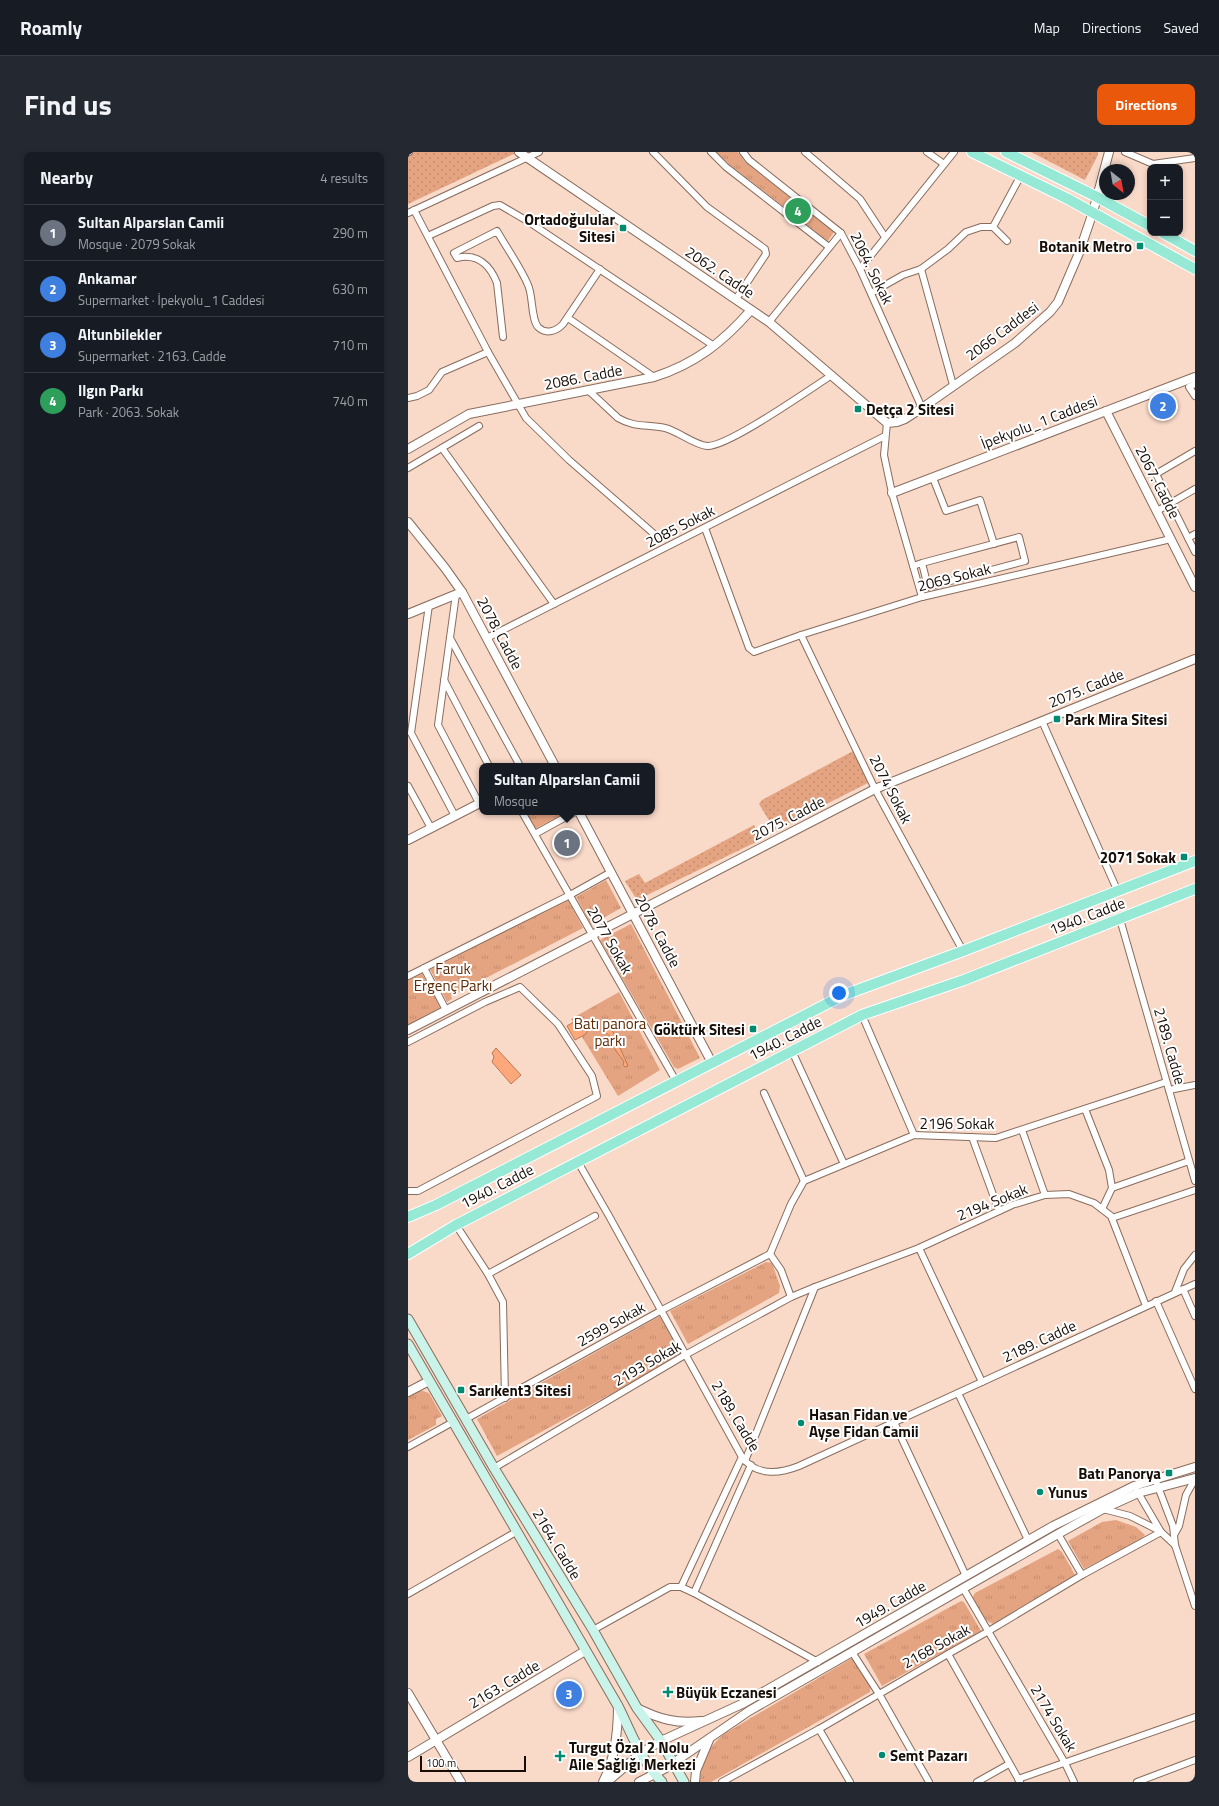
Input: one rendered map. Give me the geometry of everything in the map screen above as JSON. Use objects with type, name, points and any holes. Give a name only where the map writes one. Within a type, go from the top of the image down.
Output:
[{"type":"main road","points":[[972,152],[1093,212],[1195,269]]},
{"type":"main road","points":[[1006,152],[1097,197],[1147,224]]},
{"type":"main road","points":[[1168,236],[1195,251]]},
{"type":"main road","name":"1940. Cadde","points":[[408,1217],[436,1205],[844,995],[1118,892],[1195,861]]},
{"type":"main road","name":"1940. Cadde","points":[[408,1254],[456,1225],[862,1016],[964,980],[1195,889]]},
{"type":"main road","name":"2164. Cadde","points":[[408,1319],[494,1468],[593,1630],[637,1708],[661,1741],[684,1782]]},
{"type":"main road","name":"2164. Cadde","points":[[408,1344],[618,1706],[641,1753],[654,1775],[662,1782]]},
{"type":"street","name":"2062. Cadde","points":[[519,152],[769,322],[887,423]]},
{"type":"street","points":[[539,152],[411,211],[428,236],[488,352],[517,404],[529,421],[569,460],[653,533]]},
{"type":"street","points":[[653,152],[707,207],[765,249],[766,254],[736,299]]},
{"type":"street","points":[[711,152],[726,167],[829,247]]},
{"type":"street","name":"2064. Sokak","points":[[743,152],[750,160],[841,233],[860,268],[922,408]]},
{"type":"street","points":[[805,152],[860,199],[885,237]]},
{"type":"street","points":[[927,152],[944,164]]},
{"type":"street","points":[[860,268],[954,152]]},
{"type":"street","name":"2066 Caddesi","points":[[887,423],[905,419],[922,408],[1015,343],[1050,312],[1058,302],[1093,212],[1109,152]]},
{"type":"street","points":[[1124,152],[1153,164],[1195,158]]},
{"type":"street","points":[[993,227],[1020,177]]},
{"type":"street","points":[[428,236],[497,205],[529,222],[714,346]]},
{"type":"street","points":[[871,293],[903,275],[921,269],[948,249],[966,232],[981,227],[993,227],[1007,241]]},
{"type":"street","points":[[503,336],[497,283],[494,276],[484,263],[478,259],[465,256],[457,258],[454,253],[497,231],[529,285],[538,327],[545,330],[556,330],[563,324],[600,269]]},
{"type":"street","points":[[769,322],[841,233]]},
{"type":"street","points":[[921,269],[953,385]]},
{"type":"street","name":"2086. Cadde","points":[[408,449],[470,414],[654,377],[674,371],[691,362],[714,346],[732,331],[751,310]]},
{"type":"street","points":[[568,318],[654,377]]},
{"type":"street","points":[[408,398],[417,396],[429,390],[442,372],[488,352]]},
{"type":"street","points":[[588,390],[623,422],[638,426],[666,428],[706,446],[719,444],[736,435],[832,375]]},
{"type":"street","name":"İpekyolu_1 Caddesi","points":[[892,493],[1195,376]]},
{"type":"street","points":[[1195,384],[1190,387],[1195,396]]},
{"type":"street","name":"2067. Cadde","points":[[1106,411],[1194,582]]},
{"type":"street","points":[[887,423],[884,455],[892,493],[922,598]]},
{"type":"street","points":[[408,468],[479,426]]},
{"type":"street","name":"2085 Sokak","points":[[487,638],[885,436]]},
{"type":"street","points":[[442,448],[554,604]]},
{"type":"street","points":[[1195,451],[1156,474],[1195,552]]},
{"type":"street","points":[[933,478],[946,511],[980,500],[994,544]]},
{"type":"street","points":[[1157,511],[1195,489]]},
{"type":"street","name":"2078. Cadde","points":[[408,522],[445,568],[487,638],[552,763]]},
{"type":"street","name":"2069 Sokak","points":[[705,528],[748,648],[754,652],[801,635],[922,598],[1171,539]]},
{"type":"street","points":[[1188,538],[1195,534]]},
{"type":"street","points":[[913,566],[922,563],[1019,537],[1025,561],[928,587],[922,563]]},
{"type":"street","points":[[408,614],[459,593]]},
{"type":"street","points":[[459,593],[450,638],[438,719],[439,730],[479,800]]},
{"type":"street","points":[[429,605],[411,733],[455,816]]},
{"type":"street","name":"2074 Sokak","points":[[801,635],[876,789],[963,951]]},
{"type":"street","points":[[450,638],[518,763]]},
{"type":"street","name":"2075. Cadde","points":[[408,1030],[876,789],[1195,659]]},
{"type":"street","points":[[444,680],[487,763]]},
{"type":"street","points":[[1042,721],[1118,892]]},
{"type":"street","points":[[408,786],[431,828]]},
{"type":"street","points":[[408,840],[479,804]]},
{"type":"street","name":"2077 Sokak","points":[[524,815],[676,1082]]},
{"type":"street","points":[[535,834],[570,815]]},
{"type":"street","name":"2078. Cadde","points":[[581,815],[712,1063]]},
{"type":"street","points":[[408,976],[570,895],[611,872]]},
{"type":"street","name":"2189. Cadde","points":[[1120,919],[1195,1181]]},
{"type":"street","points":[[424,968],[446,1010]]},
{"type":"street","points":[[408,1042],[485,1002],[520,987],[558,1024],[592,1076],[597,1096],[418,1190],[408,1191]]},
{"type":"street","points":[[862,1016],[914,1135]]},
{"type":"street","points":[[792,1051],[844,1164]]},
{"type":"street","name":"2196 Sokak","points":[[804,1181],[914,1135],[996,1138],[1085,1110],[1166,1082]]},
{"type":"street","points":[[1169,1090],[1195,1085]]},
{"type":"street","points":[[764,1093],[804,1181],[790,1204],[770,1254],[781,1270],[792,1297]]},
{"type":"street","points":[[1085,1110],[1109,1170],[1112,1188],[1102,1209]]},
{"type":"street","points":[[1022,1130],[1045,1195]]},
{"type":"street","points":[[972,1137],[999,1211]]},
{"type":"street","points":[[1112,1188],[1189,1161]]},
{"type":"street","name":"2189. Cadde","points":[[578,1162],[662,1310],[685,1355],[743,1459],[765,1472],[778,1473],[793,1469],[1195,1284]]},
{"type":"street","points":[[1112,1218],[1195,1190]]},
{"type":"street","name":"2194 Sokak","points":[[815,1287],[919,1248],[1012,1205],[1045,1195],[1069,1194],[1094,1203],[1112,1218],[1146,1306]]},
{"type":"street","points":[[488,1274],[595,1216]]},
{"type":"street","points":[[456,1225],[488,1274],[504,1302],[505,1398]]},
{"type":"street","points":[[919,1248],[982,1382]]},
{"type":"street","name":"2599 Sokak","points":[[466,1419],[662,1310],[770,1254]]},
{"type":"street","points":[[1175,1292],[1184,1270],[1195,1255]]},
{"type":"street","points":[[681,1587],[743,1459],[815,1287]]},
{"type":"street","name":"2193 Sokak","points":[[494,1468],[685,1355],[792,1297],[815,1287]]},
{"type":"street","points":[[1183,1289],[1195,1316]]},
{"type":"street","points":[[1156,1301],[1195,1389]]},
{"type":"street","points":[[408,1392],[429,1380]]},
{"type":"street","points":[[958,1393],[1028,1540]]},
{"type":"street","points":[[408,1447],[453,1422]]},
{"type":"street","points":[[894,1422],[966,1576]]},
{"type":"street","points":[[694,1593],[751,1465]]},
{"type":"street","name":"1949. Cadde","points":[[639,1782],[654,1775],[749,1711],[962,1588],[1103,1510],[1155,1479],[1195,1467]]},
{"type":"street","points":[[1155,1479],[1173,1526],[1174,1545],[1195,1606]]},
{"type":"street","points":[[1174,1535],[1179,1526],[1186,1495],[1195,1479]]},
{"type":"street","name":"1949. Cadde","points":[[607,1782],[641,1753],[661,1741],[710,1720],[744,1703],[1068,1518],[1136,1490],[1158,1488],[1195,1479]]},
{"type":"street","points":[[1136,1490],[1161,1532],[1174,1545]]},
{"type":"street","points":[[1103,1510],[1130,1516],[1161,1532]]},
{"type":"street","points":[[408,1594],[516,1532]]},
{"type":"street","name":"2168 Sokak","points":[[722,1782],[819,1729],[1082,1575],[1161,1532]]},
{"type":"street","points":[[1058,1534],[1082,1575]]},
{"type":"street","points":[[593,1630],[670,1587],[681,1587],[818,1662]]},
{"type":"street","name":"2174 Sokak","points":[[962,1588],[1066,1763],[1195,1717]]},
{"type":"street","name":"2163. Cadde","points":[[408,1757],[586,1651]]},
{"type":"street","points":[[852,1652],[879,1694],[929,1782]]},
{"type":"street","points":[[948,1654],[1019,1780],[1066,1763],[1074,1782]]},
{"type":"street","points":[[408,1692],[461,1782]]},
{"type":"street","points":[[603,1782],[611,1762],[618,1729],[618,1706]]},
{"type":"street","points":[[637,1708],[670,1721],[687,1722],[710,1720]]},
{"type":"street","points":[[819,1729],[850,1782]]},
{"type":"street","points":[[695,1782],[698,1766],[710,1737]]},
{"type":"street","points":[[1137,1782],[1195,1760]]},
{"type":"street","points":[[977,1782],[1009,1764]]},
{"type":"green space","points":[[408,152],[514,152],[516,153],[408,204]]},
{"type":"green space","points":[[716,152],[738,152],[745,162],[834,232],[828,241],[729,164]]},
{"type":"green space","points":[[1031,152],[1098,152],[1098,155],[1085,180]]},
{"type":"green space","points":[[853,751],[868,783],[775,830],[759,804],[762,800]]},
{"type":"green space","points":[[528,815],[561,815],[535,829]]},
{"type":"green space","points":[[754,825],[757,832],[756,842],[637,900],[625,881],[639,874],[645,883]]},
{"type":"green space","points":[[606,880],[621,908],[591,925],[576,897]]},
{"type":"green space","name":"Faruk Ergenç Parkı","points":[[568,900],[583,928],[451,996],[452,999],[447,1002],[430,969]]},
{"type":"green space","points":[[631,924],[700,1058],[678,1069],[674,1067],[600,940]]},
{"type":"green space","name":"Faruk Ergenç Parkı","points":[[422,973],[442,1008],[408,1025],[408,980]]},
{"type":"green space","name":"Batı panora parkı","points":[[619,992],[660,1070],[618,1096],[571,1019]]},
{"type":"green space","points":[[766,1262],[772,1263],[780,1286],[779,1293],[688,1344],[670,1311]]},
{"type":"green space","points":[[660,1316],[681,1354],[679,1357],[497,1456],[477,1419]]},
{"type":"green space","points":[[420,1390],[429,1393],[442,1416],[436,1419],[436,1425],[408,1440],[408,1397]]},
{"type":"green space","points":[[1116,1520],[1136,1527],[1145,1535],[1141,1539],[1084,1569],[1068,1541],[1102,1522]]},
{"type":"green space","points":[[1058,1549],[1062,1552],[1075,1575],[993,1624],[985,1620],[972,1598],[975,1593]]},
{"type":"green space","points":[[961,1601],[964,1602],[981,1631],[882,1686],[864,1654]]},
{"type":"green space","points":[[854,1657],[871,1684],[870,1692],[711,1782],[700,1782],[702,1768],[710,1749],[724,1734]]},
{"type":"shaded area","points":[[582,1017],[588,1028],[586,1034],[575,1040],[567,1026]]},
{"type":"shaded area","points":[[610,1025],[628,1066],[625,1067],[623,1065],[624,1062],[614,1048],[611,1038],[604,1032],[603,1028]]},
{"type":"shaded area","points":[[496,1048],[521,1075],[511,1084],[492,1062],[494,1057],[492,1053]]},
{"type":"place","name":"Ilgın Parkı","points":[[798,211]]},
{"type":"place","name":"Ortadoğulular Sitesi","points":[[623,228]]},
{"type":"place","name":"Botanik Metro","points":[[1140,246]]},
{"type":"place","name":"Ankamar","points":[[1163,406]]},
{"type":"place","name":"Detça 2 Sitesi","points":[[858,409]]},
{"type":"place","name":"Park Mira Sitesi","points":[[1057,719]]},
{"type":"place","name":"Sultan Alparslan Camii","points":[[567,843]]},
{"type":"place","name":"2071 Sokak","points":[[1184,857]]},
{"type":"place","name":"Göktürk Sitesi","points":[[753,1029]]},
{"type":"place","name":"Sarıkent3 Sitesi","points":[[461,1390]]},
{"type":"place","name":"Hasan Fidan ve Ayşe Fidan Camii","points":[[801,1423]]},
{"type":"place","name":"Batı Panorya","points":[[1169,1473]]},
{"type":"place","name":"Yunus","points":[[1040,1492]]},
{"type":"place","name":"Büyük Eczanesi","points":[[668,1692]]},
{"type":"place","name":"Altunbilekler","points":[[569,1694]]},
{"type":"place","name":"Semt Pazarı","points":[[882,1755]]},
{"type":"place","name":"Turgut Özal 2 Nolu Aile Sağlığı Merkezi","points":[[560,1756]]}]
